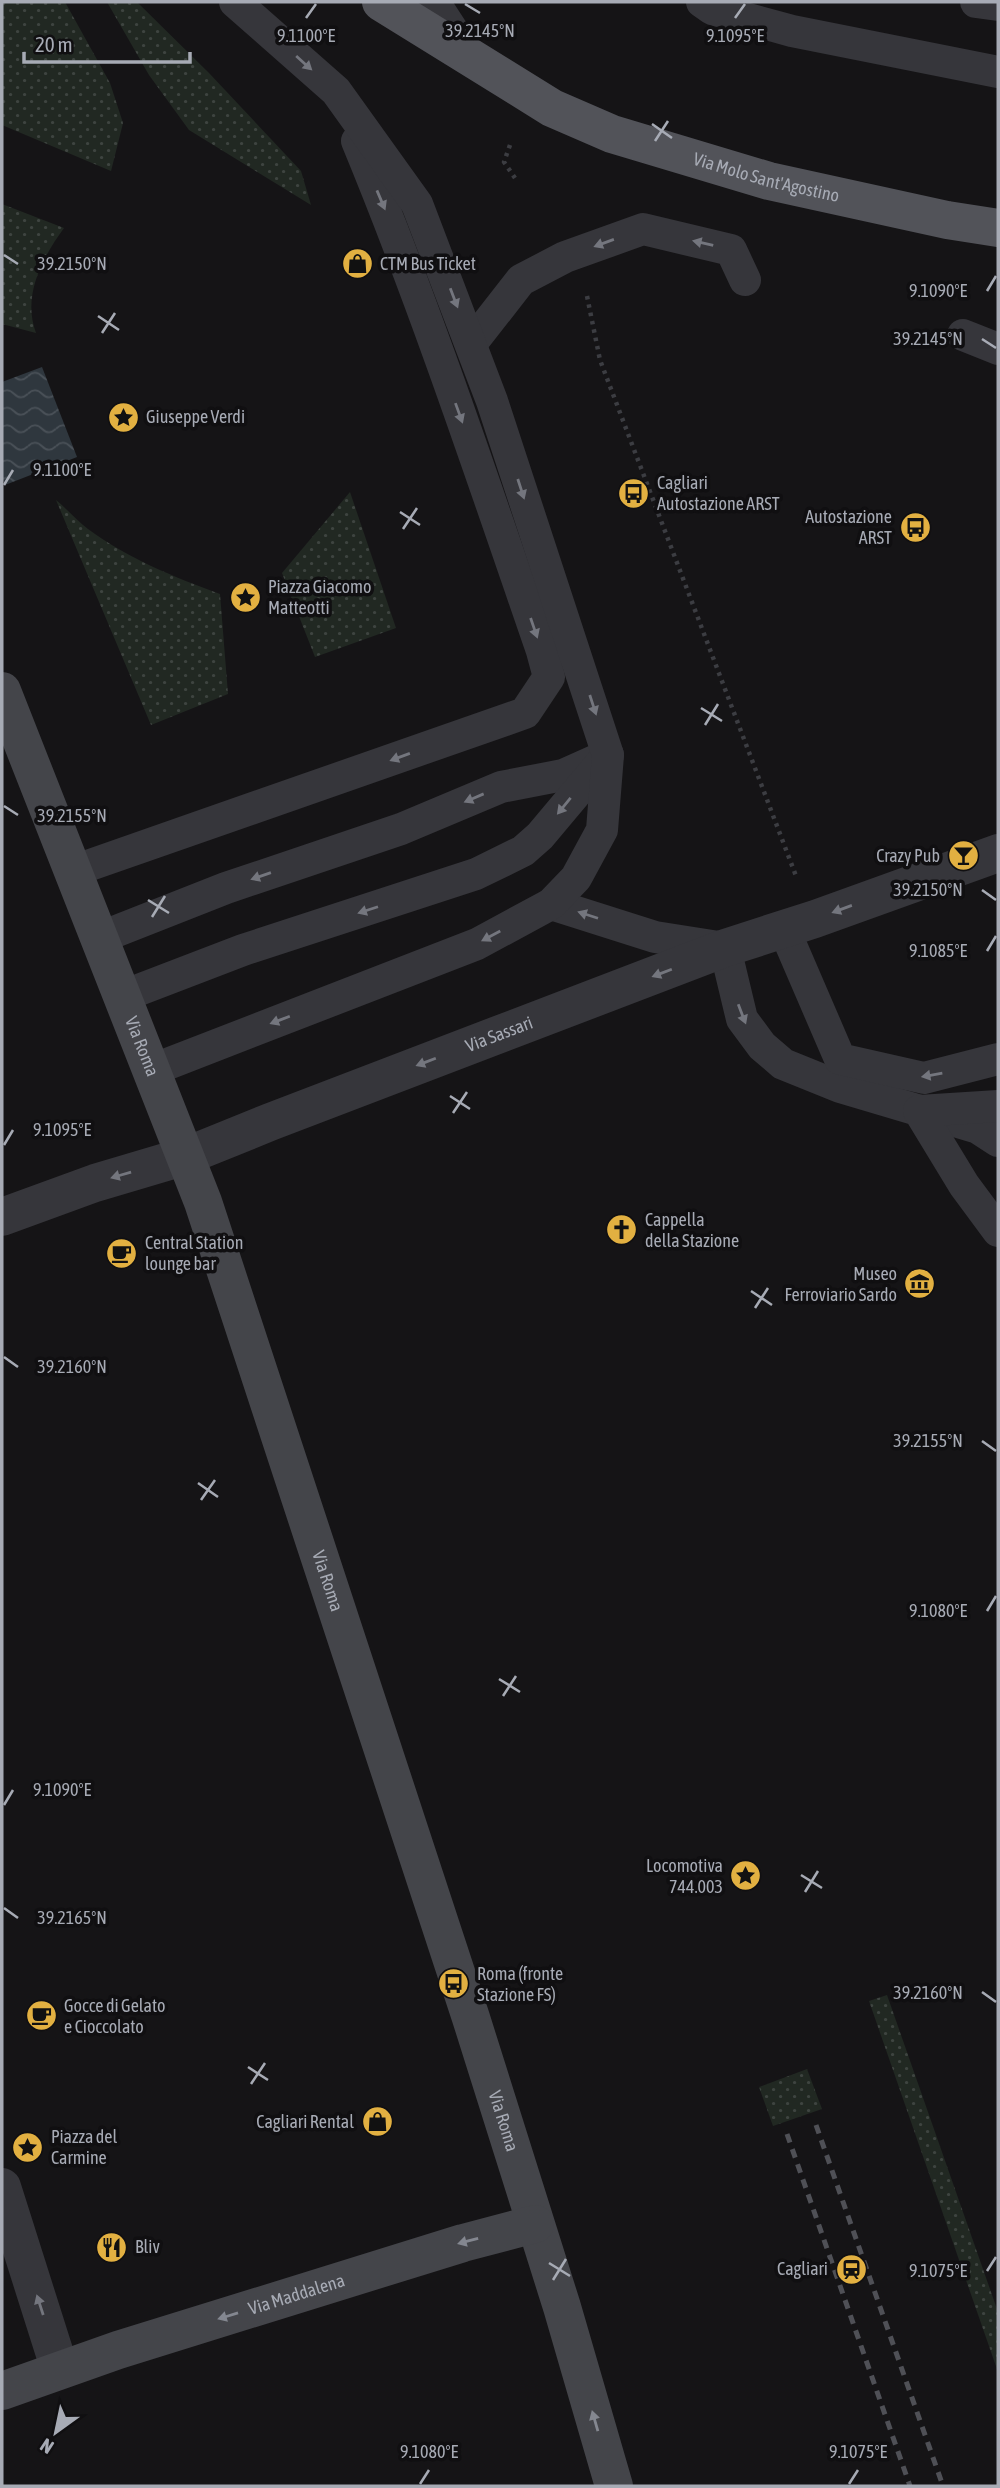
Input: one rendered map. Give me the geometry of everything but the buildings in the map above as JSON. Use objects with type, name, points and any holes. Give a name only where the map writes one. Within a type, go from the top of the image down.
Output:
[{"type":"main road","name":"Via Molo Sant'Agostino","points":[[381,2],[552,108],[612,134],[769,181],[947,220],[998,228]]},
{"type":"main road","name":"Via Roma","points":[[2,691],[186,1156],[462,1991],[562,2307],[614,2486]]},
{"type":"main road","name":"Via Maddalena","points":[[60,2370],[463,2243],[535,2224]]},
{"type":"main road","points":[[2,2391],[60,2370]]},
{"type":"street","name":"Via Sassari","points":[[2,1217],[95,1183],[186,1156],[725,948],[998,853]]},
{"type":"street","points":[[2,2187],[60,2370]]},
{"type":"lane","points":[[152,1070],[477,944],[551,904],[576,878],[602,830],[608,755],[471,344],[417,204],[336,92],[235,2]]},
{"type":"lane","points":[[434,2],[470,57]]},
{"type":"lane","points":[[702,2],[712,9],[792,31],[998,72]]},
{"type":"lane","points":[[778,2],[792,31]]},
{"type":"lane","points":[[976,2],[998,5]]},
{"type":"lane","points":[[73,871],[525,713],[549,677],[538,638],[389,218],[336,92]]},
{"type":"lane","points":[[471,344],[521,280],[565,257],[643,229],[731,250],[745,280]]},
{"type":"lane","points":[[964,335],[998,349]]},
{"type":"lane","points":[[99,938],[226,888],[401,829],[501,787],[563,775],[608,755]]},
{"type":"lane","points":[[123,996],[243,950],[476,874],[523,851],[540,836],[608,755]]},
{"type":"lane","points":[[551,904],[655,937],[725,948],[742,1019],[762,1046],[783,1064],[840,1087],[978,1128],[998,1142]]},
{"type":"lane","points":[[799,924],[840,1059],[924,1078],[998,1059]]},
{"type":"lane","points":[[919,1111],[998,1106]]},
{"type":"lane","points":[[919,1111],[964,1185],[998,1231]]},
{"type":"path","points":[[510,145],[504,162],[515,178]]},
{"type":"path","points":[[586,295],[600,360],[787,852],[799,924]]},
{"type":"shaded area","points":[[2,2],[65,2],[110,83],[123,123],[111,171],[2,125]]},
{"type":"shaded area","points":[[107,2],[137,2],[209,73],[301,171],[311,205],[189,130],[149,75]]},
{"type":"shaded area","points":[[2,204],[64,228],[48,252],[36,278],[31,305],[36,333],[2,324]]},
{"type":"shaded area","points":[[350,492],[396,628],[315,657],[282,573]]},
{"type":"shaded area","points":[[56,500],[84,526],[119,549],[169,574],[220,594],[228,694],[151,725]]},
{"type":"shaded area","points":[[887,1995],[998,2312],[998,2372],[869,2001]]},
{"type":"shaded area","points":[[807,2069],[822,2109],[773,2126],[759,2087]]},
{"type":"water","points":[[42,367],[77,457],[5,485],[2,477],[2,382]]},
{"type":"railway","points":[[816,2125],[943,2486]]},
{"type":"railway","points":[[787,2134],[910,2486]]},
{"type":"place","name":"CTM Bus Ticket","points":[[357,264]]},
{"type":"place","name":"Giuseppe Verdi","points":[[123,417]]},
{"type":"place","name":"Cagliari Autostazione ARST","points":[[634,493]]},
{"type":"place","name":"Autostazione ARST","points":[[915,527]]},
{"type":"place","name":"Piazza Giacomo Matteotti","points":[[245,597]]},
{"type":"place","name":"Crazy Pub","points":[[963,856]]},
{"type":"place","name":"Cappella della Stazione","points":[[622,1230]]},
{"type":"place","name":"Central Station lounge bar","points":[[122,1253]]},
{"type":"place","name":"Museo Ferroviario Sardo","points":[[920,1284]]},
{"type":"place","name":"Locomotiva 744.003","points":[[746,1876]]},
{"type":"place","name":"Roma (fronte Stazione FS)","points":[[454,1984]]},
{"type":"place","name":"Gocce di Gelato e Cioccolato","points":[[41,2016]]},
{"type":"place","name":"Cagliari Rental","points":[[377,2122]]},
{"type":"place","name":"Piazza del Carmine","points":[[28,2147]]},
{"type":"place","name":"Bliv","points":[[112,2247]]},
{"type":"place","name":"Cagliari","points":[[851,2269]]}]
